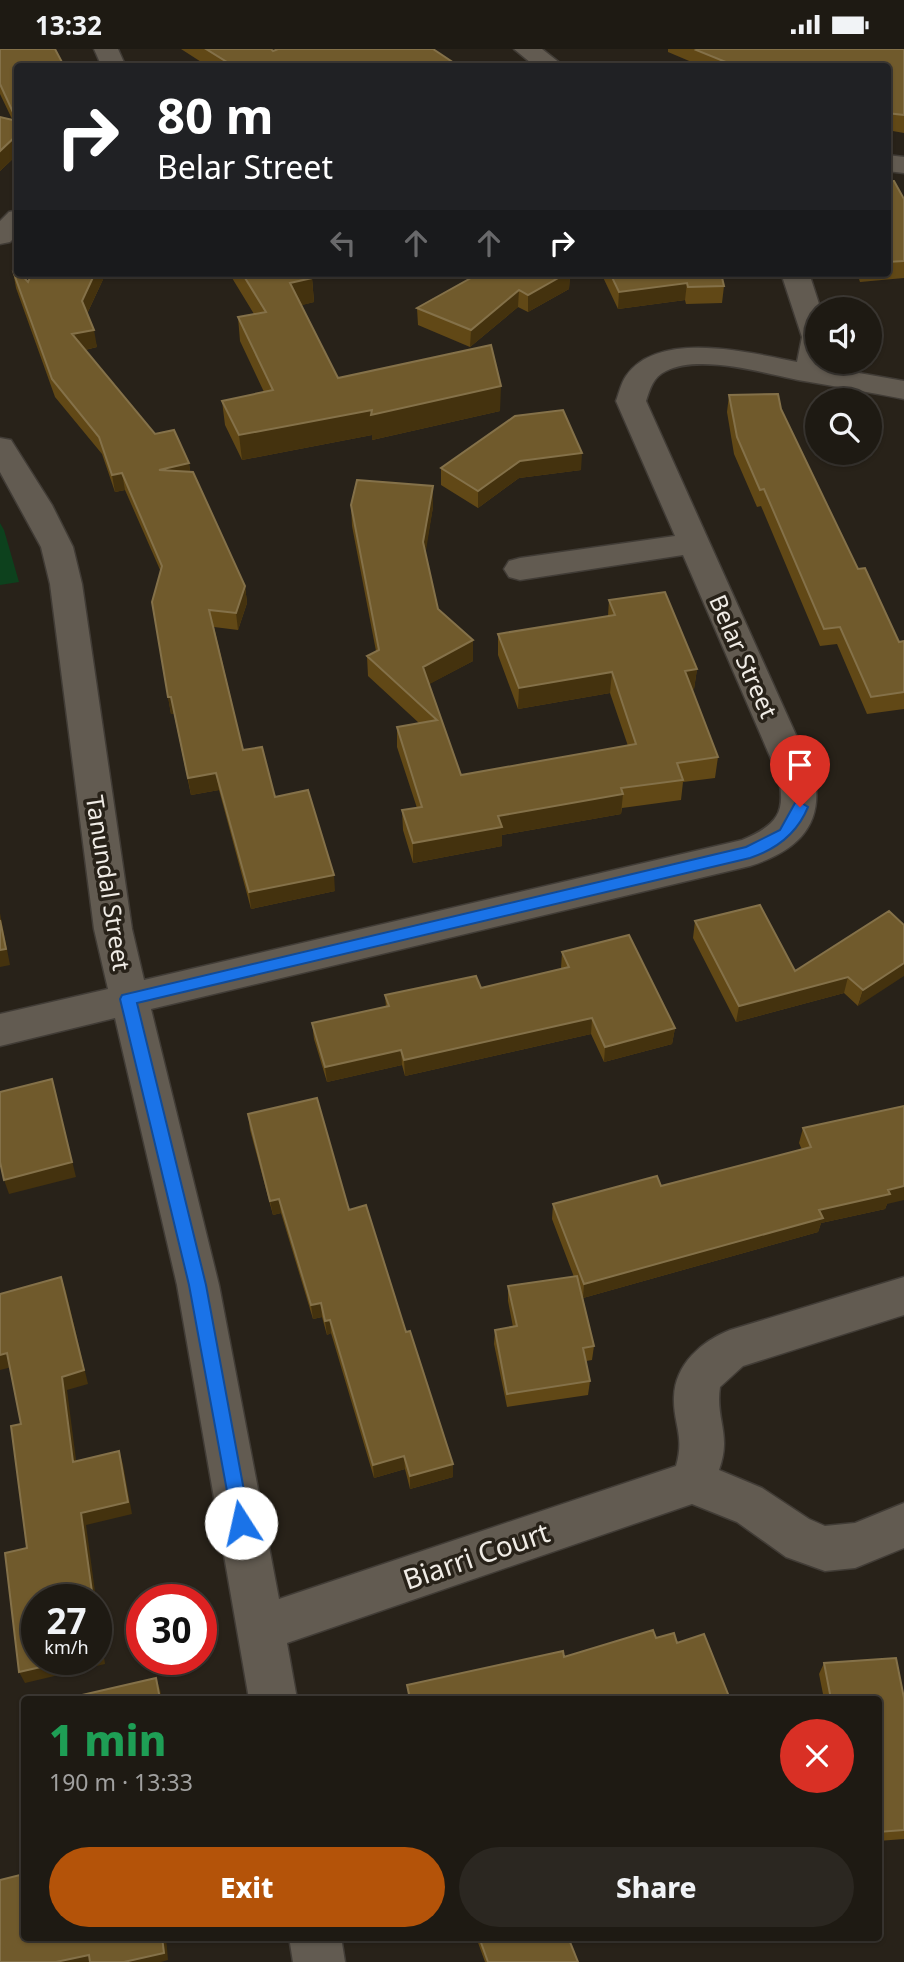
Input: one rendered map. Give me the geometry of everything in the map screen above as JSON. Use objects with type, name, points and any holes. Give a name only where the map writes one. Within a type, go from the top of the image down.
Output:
[{"type":"street","points":[[526,49],[546,63]]},
{"type":"street","points":[[0,236],[14,222]]},
{"type":"street","points":[[796,277],[805,303]]},
{"type":"street","name":"Belar Street","points":[[0,1030],[750,852],[785,834],[795,821],[800,807],[801,791],[796,775],[631,401],[632,388],[650,369],[684,356],[721,357],[805,372]]},
{"type":"street","name":"Belar Street","points":[[814,374],[904,390]]},
{"type":"street","name":"Tanundal Street","points":[[0,447],[36,505],[57,547],[66,584],[113,929],[198,1285],[271,1696]]},
{"type":"street","points":[[520,569],[694,543]]},
{"type":"street","points":[[904,1296],[730,1350],[709,1364],[698,1381],[696,1403],[703,1433],[702,1459],[692,1482],[751,1505],[792,1536],[812,1546],[836,1549],[904,1525]]},
{"type":"street","name":"Biarri Court","points":[[260,1629],[692,1482]]},
{"type":"street","points":[[316,1941],[319,1962]]},
{"type":"green space","points":[[0,523],[19,582],[0,585]]},
{"type":"building","points":[[0,49],[55,49],[62,63],[14,63],[14,114],[0,84]]},
{"type":"building","points":[[206,49],[433,49],[454,63],[229,63]]},
{"type":"building","points":[[904,49],[904,115],[891,113],[891,63],[728,63],[696,50]]},
{"type":"building","points":[[0,117],[14,120],[14,138],[0,151]]},
{"type":"building","points":[[891,181],[894,181],[904,199],[904,261],[891,262]]},
{"type":"building","points":[[15,277],[24,277],[28,282],[30,277],[93,277],[82,301],[94,330],[72,334],[155,434],[174,430],[189,463],[159,470],[193,472],[245,586],[236,613],[209,610],[243,750],[262,747],[275,797],[308,790],[334,875],[249,892],[216,773],[188,778],[171,697],[168,697],[152,602],[162,566],[122,473],[112,475],[99,437],[52,379]]},
{"type":"building","points":[[244,277],[311,277],[290,283],[338,378],[491,345],[501,386],[371,415],[372,410],[239,435],[222,401],[273,390],[238,317],[266,312]]},
{"type":"building","points":[[473,277],[560,277],[528,295],[519,290],[471,330],[417,308]]},
{"type":"building","points":[[612,277],[722,277],[724,286],[688,287],[687,283],[619,292]]},
{"type":"building","points":[[778,394],[781,409],[805,459],[805,465],[808,465],[858,569],[865,568],[899,642],[904,641],[904,692],[871,697],[840,627],[824,629],[764,489],[760,490],[737,437],[729,395]]},
{"type":"building","points":[[563,410],[582,453],[520,461],[478,491],[441,468],[515,416]]},
{"type":"building","points":[[357,480],[433,486],[423,542],[438,609],[473,640],[423,667],[461,775],[636,744],[612,672],[519,688],[498,634],[615,615],[609,600],[665,592],[697,669],[685,671],[718,757],[677,763],[683,780],[621,788],[623,794],[498,816],[502,827],[413,843],[402,810],[422,807],[397,727],[437,720],[367,656],[379,650],[351,505]]},
{"type":"building","points":[[760,905],[795,971],[889,911],[904,925],[904,963],[863,990],[848,977],[739,1006],[695,921]]},
{"type":"building","points":[[0,920],[6,949],[0,950]]},
{"type":"building","points":[[629,935],[675,1028],[605,1047],[592,1018],[404,1060],[401,1050],[325,1067],[312,1023],[389,1006],[385,995],[476,976],[481,988],[569,967],[562,952]]},
{"type":"building","points":[[52,1079],[72,1162],[4,1180],[0,1162],[0,1092]]},
{"type":"building","points":[[317,1098],[349,1210],[366,1205],[406,1332],[410,1331],[453,1464],[410,1476],[404,1456],[373,1465],[330,1320],[325,1321],[321,1303],[311,1305],[279,1199],[270,1201],[248,1114]]},
{"type":"building","points":[[904,1106],[904,1186],[888,1190],[890,1194],[819,1210],[823,1218],[584,1284],[553,1204],[657,1176],[661,1186],[811,1147],[803,1128]]},
{"type":"building","points":[[577,1276],[594,1346],[583,1348],[590,1381],[507,1394],[495,1330],[517,1326],[508,1286]]},
{"type":"building","points":[[61,1277],[84,1370],[62,1377],[73,1462],[119,1451],[128,1502],[81,1513],[91,1584],[21,1584],[19,1672],[5,1553],[27,1548],[11,1426],[21,1424],[7,1353],[0,1355],[0,1294]]},
{"type":"building","points":[[653,1630],[656,1638],[674,1633],[677,1643],[704,1634],[729,1696],[409,1696],[407,1685],[563,1651],[564,1657]]},
{"type":"building","points":[[896,1658],[904,1698],[904,1830],[882,1832],[882,1696],[830,1696],[824,1663]]},
{"type":"building","points":[[156,1678],[159,1696],[82,1696]]},
{"type":"building","points":[[21,1875],[21,1941],[162,1941],[164,1953],[124,1962],[90,1962],[89,1955],[56,1962],[0,1962],[0,1880]]},
{"type":"building","points":[[480,1941],[570,1941],[578,1962],[488,1962]]},
{"type":"route","points":[[241,1523],[198,1285],[128,999],[750,852],[785,834],[795,821],[800,807]]}]
